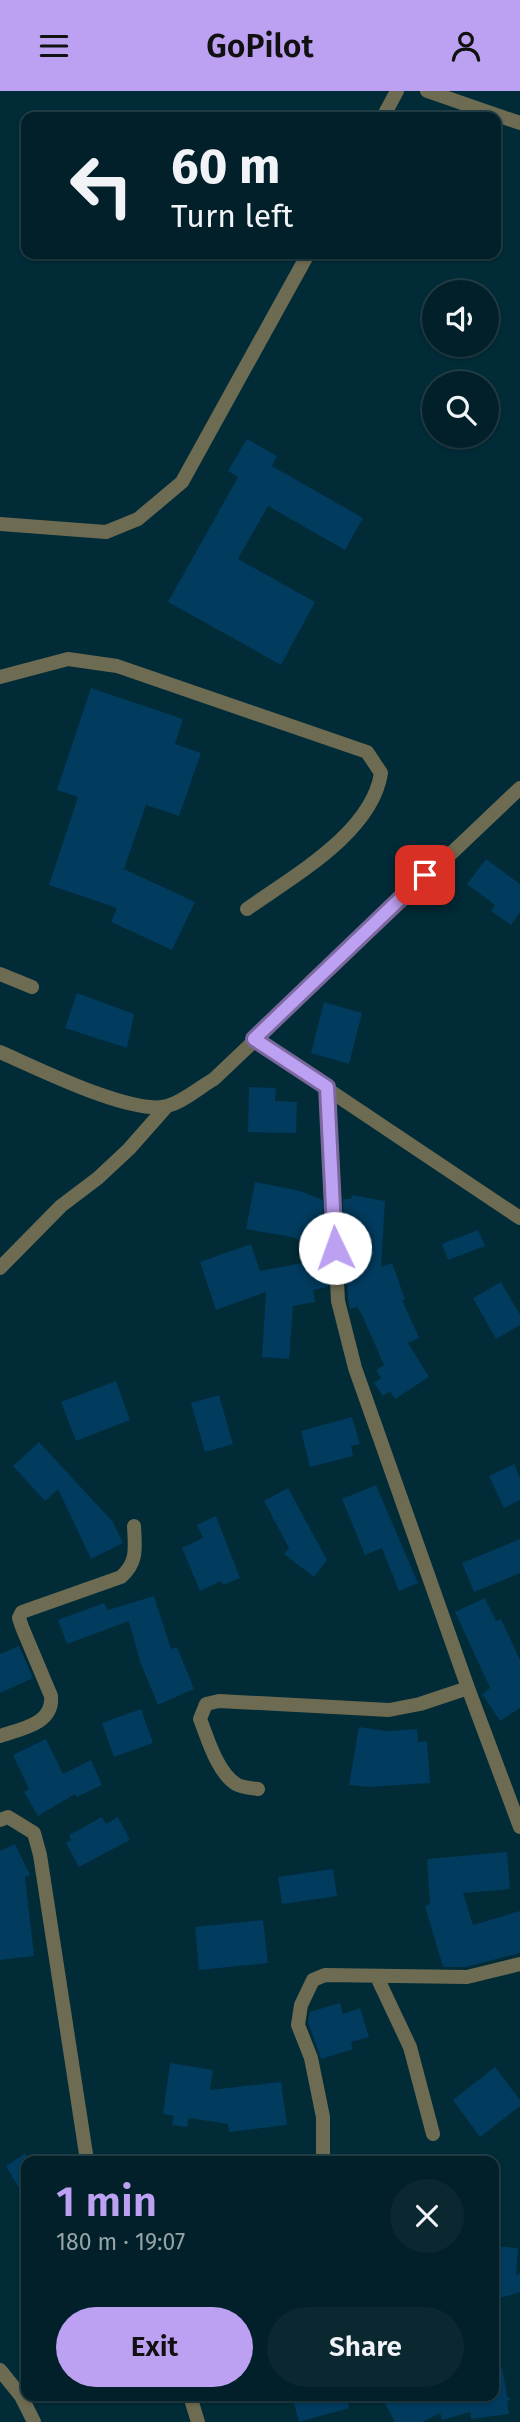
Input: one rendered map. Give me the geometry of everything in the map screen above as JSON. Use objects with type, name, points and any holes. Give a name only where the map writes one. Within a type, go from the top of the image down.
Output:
[{"type":"street","points":[[386,112],[397,91]]},
{"type":"street","points":[[427,91],[488,112]]},
{"type":"street","points":[[501,116],[520,123]]},
{"type":"street","points":[[0,524],[74,532],[106,532],[138,519],[182,482],[305,259]]},
{"type":"street","points":[[0,677],[68,659],[117,666],[367,752],[381,773],[378,793],[338,843],[247,909]]},
{"type":"street","points":[[0,1268],[61,1206],[98,1178],[167,1106],[214,1079],[520,788]]},
{"type":"street","points":[[0,974],[32,987]]},
{"type":"street","points":[[254,1039],[520,1218]]},
{"type":"street","points":[[0,1052],[100,1094],[143,1105],[167,1106]]},
{"type":"street","points":[[327,1087],[338,1301],[355,1368],[467,1688],[520,1827]]},
{"type":"street","points":[[0,1737],[32,1726],[46,1717],[52,1706],[51,1696],[19,1618],[22,1612],[121,1577],[131,1568],[136,1557],[134,1526]]},
{"type":"street","points":[[258,1789],[237,1786],[228,1776],[210,1746],[200,1719],[206,1704],[219,1701],[389,1710],[420,1704],[467,1688]]},
{"type":"street","points":[[0,1820],[8,1817],[34,1833],[37,1844],[86,2154]]},
{"type":"street","points":[[323,2156],[323,2117],[311,2058],[298,2025],[301,2005],[313,1980],[325,1975],[467,1977],[520,1964]]},
{"type":"street","points":[[377,1977],[410,2047],[433,2134]]},
{"type":"street","points":[[0,2370],[21,2396]]},
{"type":"street","points":[[24,2401],[34,2422]]},
{"type":"street","points":[[192,2401],[198,2422]]},
{"type":"building","points":[[247,439],[277,456],[272,466],[363,518],[345,550],[268,506],[238,559],[315,602],[281,665],[168,602],[238,477],[228,471]]},
{"type":"building","points":[[91,688],[183,719],[175,744],[201,753],[179,816],[146,805],[124,869],[195,902],[172,950],[111,922],[117,908],[49,885],[78,797],[57,790]]},
{"type":"building","points":[[486,859],[520,884],[520,912],[511,925],[491,911],[495,905],[467,884]]},
{"type":"building","points":[[77,993],[134,1014],[127,1048],[65,1028]]},
{"type":"building","points":[[324,1002],[362,1013],[349,1064],[311,1053]]},
{"type":"building","points":[[249,1087],[276,1088],[275,1101],[297,1102],[296,1133],[248,1132]]},
{"type":"building","points":[[255,1182],[300,1191],[323,1200],[324,1209],[308,1244],[292,1237],[246,1229]]},
{"type":"building","points":[[352,1195],[385,1201],[381,1267],[392,1263],[405,1299],[402,1300],[419,1338],[408,1343],[429,1377],[395,1399],[390,1391],[383,1396],[374,1383],[381,1378],[376,1370],[384,1365],[362,1315],[357,1307],[350,1309],[348,1300],[343,1199],[351,1199]]},
{"type":"building","points":[[478,1230],[485,1246],[448,1260],[442,1244]]},
{"type":"building","points":[[251,1244],[260,1271],[308,1262],[310,1271],[327,1269],[328,1287],[313,1290],[315,1302],[293,1306],[289,1359],[262,1357],[266,1292],[216,1310],[200,1262]]},
{"type":"building","points":[[501,1282],[520,1315],[520,1325],[496,1339],[473,1298]]},
{"type":"building","points":[[116,1381],[130,1420],[76,1441],[61,1402]]},
{"type":"building","points":[[219,1395],[233,1444],[205,1452],[191,1403]]},
{"type":"building","points":[[352,1417],[360,1444],[351,1446],[353,1456],[310,1467],[301,1431]]},
{"type":"building","points":[[39,1442],[113,1522],[123,1543],[91,1559],[58,1489],[45,1501],[13,1466]]},
{"type":"building","points":[[514,1464],[520,1478],[520,1500],[504,1508],[489,1476]]},
{"type":"building","points":[[376,1485],[418,1583],[399,1591],[382,1548],[365,1555],[342,1499]]},
{"type":"building","points":[[288,1488],[327,1560],[314,1577],[284,1554],[289,1548],[264,1501]]},
{"type":"building","points":[[216,1516],[240,1578],[223,1585],[221,1581],[200,1591],[182,1548],[203,1538],[197,1525]]},
{"type":"building","points":[[520,1539],[520,1573],[474,1592],[462,1563]]},
{"type":"building","points":[[154,1596],[171,1649],[177,1647],[194,1689],[158,1705],[140,1662],[129,1621],[67,1644],[58,1620],[104,1603],[108,1610]]},
{"type":"building","points":[[485,1598],[496,1621],[501,1619],[520,1660],[520,1708],[500,1721],[482,1694],[490,1688],[455,1612]]},
{"type":"building","points":[[19,1646],[33,1678],[0,1693],[0,1654]]},
{"type":"building","points":[[141,1709],[153,1743],[114,1757],[102,1723]]},
{"type":"building","points":[[359,1727],[387,1731],[417,1729],[418,1742],[427,1741],[430,1783],[369,1787],[349,1785]]},
{"type":"building","points":[[46,1739],[63,1774],[91,1760],[102,1785],[77,1797],[75,1794],[38,1816],[24,1792],[29,1789],[13,1755]]},
{"type":"building","points":[[102,1817],[106,1824],[118,1817],[130,1840],[79,1867],[66,1843],[71,1840],[69,1835]]},
{"type":"building","points":[[15,1844],[30,1875],[25,1877],[34,1956],[0,1960],[0,1851]]},
{"type":"building","points":[[507,1852],[510,1889],[463,1893],[473,1925],[520,1911],[520,1953],[466,1967],[443,1967],[425,1906],[430,1904],[427,1859]]},
{"type":"building","points":[[333,1869],[337,1896],[282,1904],[278,1877]]},
{"type":"building","points":[[263,1920],[268,1963],[199,1970],[195,1927]]},
{"type":"building","points":[[340,2003],[343,2014],[360,2008],[369,2037],[351,2042],[353,2049],[321,2059],[308,2022],[310,2012]]},
{"type":"building","points":[[170,2063],[213,2070],[210,2090],[281,2082],[287,2125],[229,2132],[228,2124],[189,2118],[187,2127],[172,2125],[174,2116],[163,2114]]},
{"type":"building","points":[[495,2067],[520,2100],[520,2106],[480,2137],[453,2100]]},
{"type":"building","points":[[21,2156],[21,2192],[6,2166]]},
{"type":"building","points":[[499,2246],[518,2248],[516,2275],[520,2273],[520,2292],[499,2298]]},
{"type":"building","points":[[499,2367],[502,2367],[507,2396],[511,2400],[507,2401],[509,2414],[471,2419],[470,2412],[442,2420],[440,2413],[423,2422],[395,2422],[384,2401],[499,2401]]},
{"type":"building","points":[[293,2401],[347,2401],[349,2408],[299,2422]]},
{"type":"route","points":[[335,1248],[327,1087],[254,1039],[425,875]]}]
